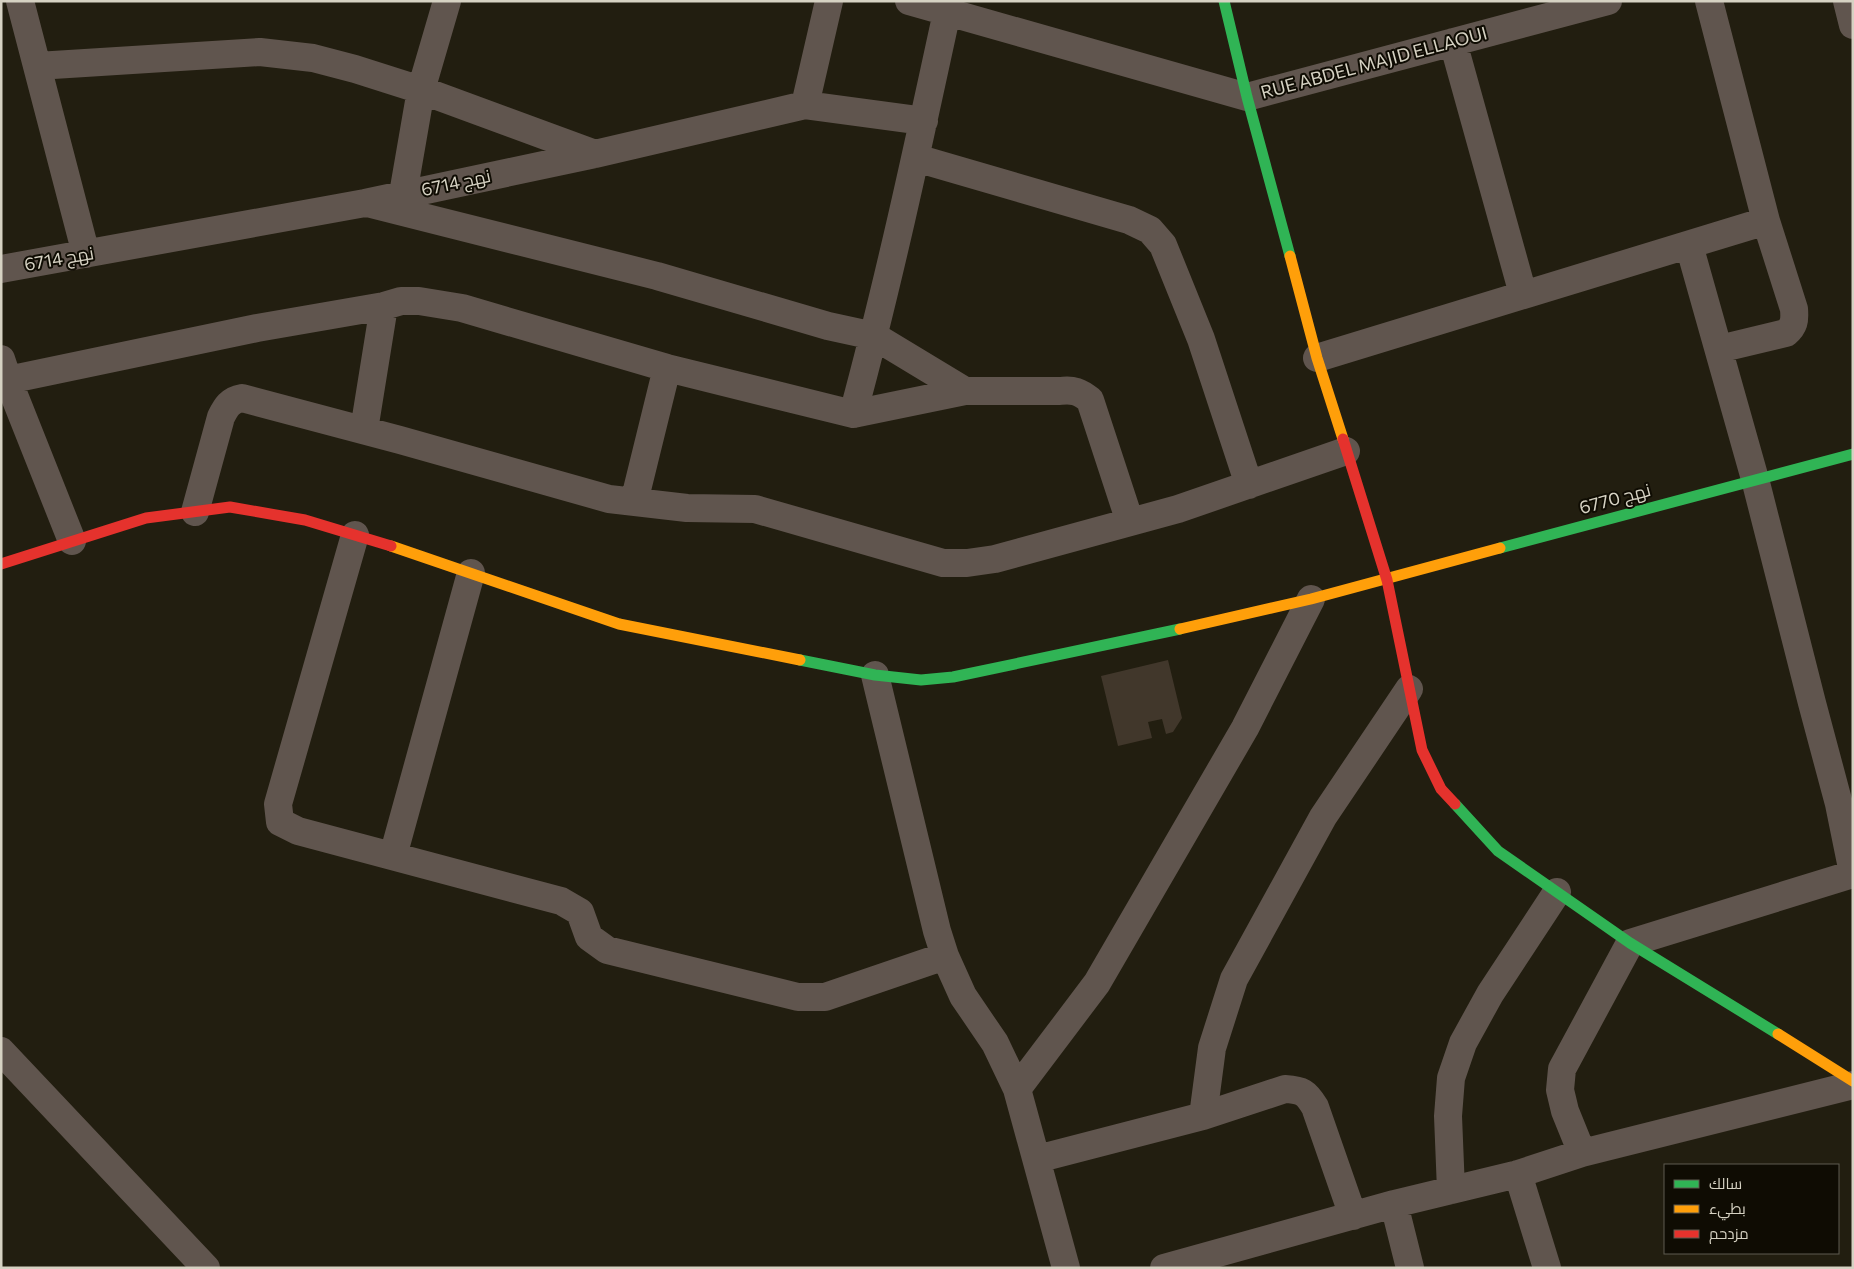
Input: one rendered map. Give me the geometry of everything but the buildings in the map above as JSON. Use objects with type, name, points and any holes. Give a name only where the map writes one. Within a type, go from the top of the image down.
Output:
[{"type":"street","points":[[20,1],[86,254]]},
{"type":"street","points":[[403,194],[421,90],[447,1]]},
{"type":"street","points":[[829,1],[805,105],[924,121]]},
{"type":"street","name":"RUE ABDEL MAJID ELLAOUI","points":[[909,1],[1247,97],[1608,1]]},
{"type":"street","points":[[1224,1],[1247,97],[1317,358],[1387,580],[1422,750],[1441,789],[1498,851],[1630,943],[1853,1083]]},
{"type":"street","points":[[1709,1],[1766,221],[1794,309],[1795,318],[1793,327],[1786,333],[1719,349]]},
{"type":"street","points":[[1847,1],[1853,25]]},
{"type":"street","points":[[853,414],[874,336],[916,158],[947,12]]},
{"type":"street","points":[[1453,42],[1523,294]]},
{"type":"street","points":[[36,66],[260,52],[313,58],[421,90],[595,154]]},
{"type":"street","name":"نهج 6714","points":[[1,269],[364,203],[595,154],[805,105]]},
{"type":"street","points":[[916,158],[1129,220],[1150,230],[1164,245],[1178,278],[1201,339],[1249,484]]},
{"type":"street","points":[[364,203],[657,276],[828,326],[874,336],[965,391]]},
{"type":"street","points":[[1317,358],[1766,221]]},
{"type":"street","points":[[1582,1153],[1565,1111],[1560,1090],[1562,1069],[1630,943],[1853,874],[1846,802],[1812,703],[1755,479],[1690,245]]},
{"type":"street","points":[[72,541],[5,370],[384,306],[401,301],[419,301],[462,308],[667,368],[853,414],[965,391],[1060,391],[1071,389],[1082,393],[1090,400],[1130,522]]},
{"type":"street","points":[[364,430],[384,306]]},
{"type":"street","points":[[634,502],[667,368]]},
{"type":"street","points":[[195,512],[220,417],[234,399],[242,398],[364,430],[609,499],[687,508],[755,509],[944,563],[967,563],[995,559],[1178,509],[1346,451]]},
{"type":"street","name":"نهج 6770","points":[[1,564],[146,518],[230,507],[305,520],[355,535],[619,624],[875,675],[921,680],[953,677],[1091,649],[1311,599],[1853,454]]},
{"type":"street","points":[[355,535],[278,804],[280,822],[298,831],[561,900],[580,912],[589,937],[607,950],[798,997],[825,997],[945,956]]},
{"type":"street","points":[[393,856],[472,573]]},
{"type":"street","points":[[1016,1089],[1097,983],[1245,728],[1311,599]]},
{"type":"street","points":[[875,675],[945,956],[963,996],[995,1043],[1016,1089],[1066,1268]]},
{"type":"street","points":[[1203,1116],[1212,1048],[1234,979],[1323,817],[1409,689]]},
{"type":"street","points":[[1452,1190],[1448,1116],[1451,1078],[1463,1043],[1490,994],[1557,892]]},
{"type":"street","points":[[1,1051],[206,1268]]},
{"type":"street","points":[[1164,1268],[1198,1263],[1394,1204],[1518,1174],[1582,1153],[1853,1083]]},
{"type":"street","points":[[1037,1159],[1203,1116],[1285,1089],[1294,1090],[1308,1095],[1315,1107],[1353,1216]]},
{"type":"street","points":[[1518,1174],[1547,1268]]},
{"type":"street","points":[[1394,1204],[1410,1268]]},
{"type":"traffic: fast","points":[[1224,1],[1247,97],[1290,256]]},
{"type":"traffic: fast","points":[[1500,548],[1853,454]]},
{"type":"traffic: fast","points":[[800,660],[875,675],[921,680],[953,677],[1180,629]]},
{"type":"traffic: fast","points":[[1455,804],[1498,851],[1630,943],[1778,1034]]},
{"type":"traffic: slow","points":[[1290,256],[1317,358],[1343,439]]},
{"type":"traffic: slow","points":[[391,546],[619,624],[800,660]]},
{"type":"traffic: slow","points":[[1180,629],[1311,599],[1500,548]]},
{"type":"traffic: slow","points":[[1778,1034],[1853,1081]]},
{"type":"traffic: jam","points":[[1343,439],[1387,580],[1422,750],[1441,789],[1455,804]]},
{"type":"traffic: jam","points":[[1,564],[146,518],[230,507],[305,520],[391,546]]}]
